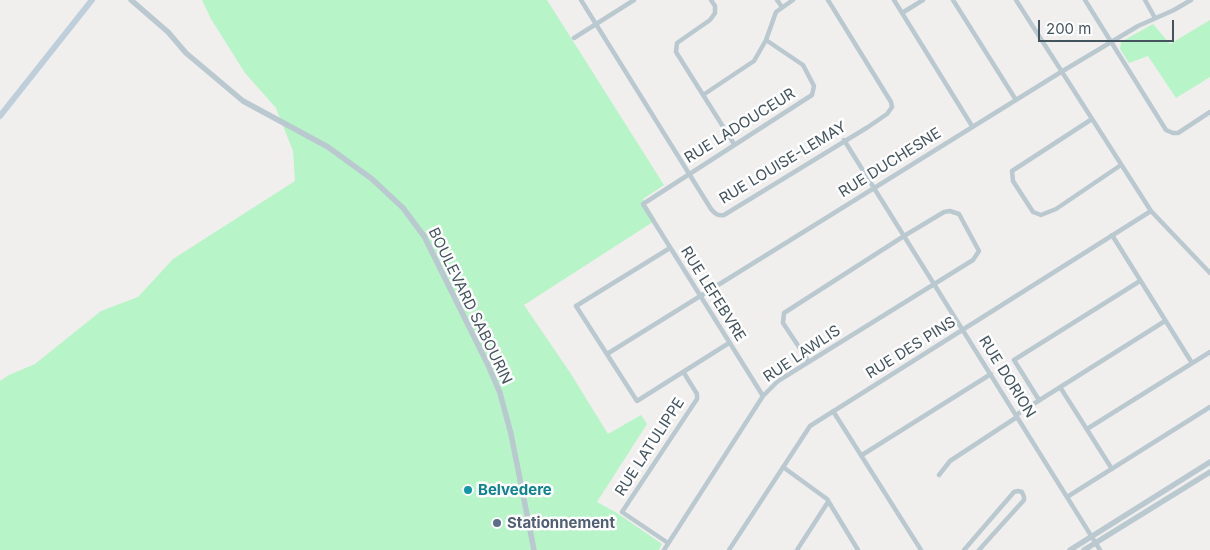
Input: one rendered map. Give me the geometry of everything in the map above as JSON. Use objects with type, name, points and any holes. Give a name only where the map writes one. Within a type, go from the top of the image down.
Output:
[{"type":"main road","points":[[0,116],[92,0]]},
{"type":"street","name":"BOULEVARD SABOURIN","points":[[132,0],[168,32],[186,53],[244,101],[328,147],[372,179],[403,208],[419,229],[435,255],[500,393],[511,434],[534,550]]},
{"type":"street","name":"RUE LOUISE-LEMAY","points":[[581,0],[711,210],[715,214],[724,215],[887,114],[892,107],[891,102],[828,0]]},
{"type":"street","points":[[574,38],[634,0]]},
{"type":"street","points":[[711,0],[715,6],[716,13],[710,20],[677,43],[676,52],[734,144]]},
{"type":"street","points":[[777,0],[782,7]]},
{"type":"street","points":[[703,95],[750,65],[757,57],[766,40],[775,14],[793,0]]},
{"type":"street","points":[[894,0],[972,126]]},
{"type":"street","points":[[902,13],[923,0]]},
{"type":"street","points":[[953,0],[1016,100]]},
{"type":"street","points":[[1016,0],[1151,211],[1210,273]]},
{"type":"street","points":[[1085,0],[1169,132],[1178,133],[1210,112]]},
{"type":"street","points":[[1146,0],[1155,18]]},
{"type":"street","name":"RUE DUCHESNE","points":[[607,354],[1061,72],[1155,18],[1191,0]]},
{"type":"street","name":"RUE LADOUCEUR","points":[[643,204],[688,173],[812,95],[814,86],[803,65],[766,40]]},
{"type":"street","points":[[1092,119],[1012,171],[1013,181],[1033,212],[1041,215],[1056,208],[1121,165]]},
{"type":"street","name":"RUE DORION","points":[[844,140],[1100,550]]},
{"type":"street","name":"RUE LEFEBVRE","points":[[643,204],[763,396]]},
{"type":"street","name":"RUE LAWLIS","points":[[664,550],[763,396],[778,381],[974,260],[979,251],[959,214],[950,211],[944,212],[904,236]]},
{"type":"street","name":"RUE DES PINS","points":[[730,550],[810,426],[1151,211]]},
{"type":"street","points":[[809,362],[783,323],[784,313],[904,236]]},
{"type":"street","points":[[1112,236],[1192,363]]},
{"type":"street","points":[[670,248],[576,306],[637,402],[730,343]]},
{"type":"street","points":[[1039,400],[1014,360],[1140,281]]},
{"type":"street","points":[[938,475],[950,461],[1039,400],[1166,321]]},
{"type":"street","points":[[1087,429],[1210,352]]},
{"type":"street","name":"RUE LATULIPPE","points":[[668,543],[622,512],[697,399],[697,394],[684,373]]},
{"type":"street","points":[[862,455],[990,374]]},
{"type":"street","points":[[1060,387],[1112,469]]},
{"type":"street","points":[[1067,497],[1210,407]]},
{"type":"street","points":[[833,411],[921,550]]},
{"type":"street","points":[[1070,550],[1210,462]]},
{"type":"street","points":[[782,467],[827,499],[858,550]]},
{"type":"street","points":[[1084,550],[1210,472]]},
{"type":"street","points":[[964,550],[1014,492],[1022,492],[1024,497],[1022,502],[979,550]]},
{"type":"street","points":[[797,550],[828,502]]},
{"type":"green space","points":[[202,0],[547,0],[664,185],[643,199],[656,220],[524,305],[571,374],[608,434],[641,415],[647,424],[597,502],[617,513],[662,544],[659,550],[0,550],[0,381],[35,364],[101,311],[138,297],[173,259],[295,181],[293,151],[276,108],[245,73],[211,19]]},
{"type":"green space","points":[[1210,20],[1210,77],[1176,98],[1148,56],[1129,63],[1120,49],[1121,42],[1153,24],[1170,44]]},
{"type":"place","name":"Belvedere","points":[[468,490]]},
{"type":"place","name":"Stationnement","points":[[497,523]]}]
